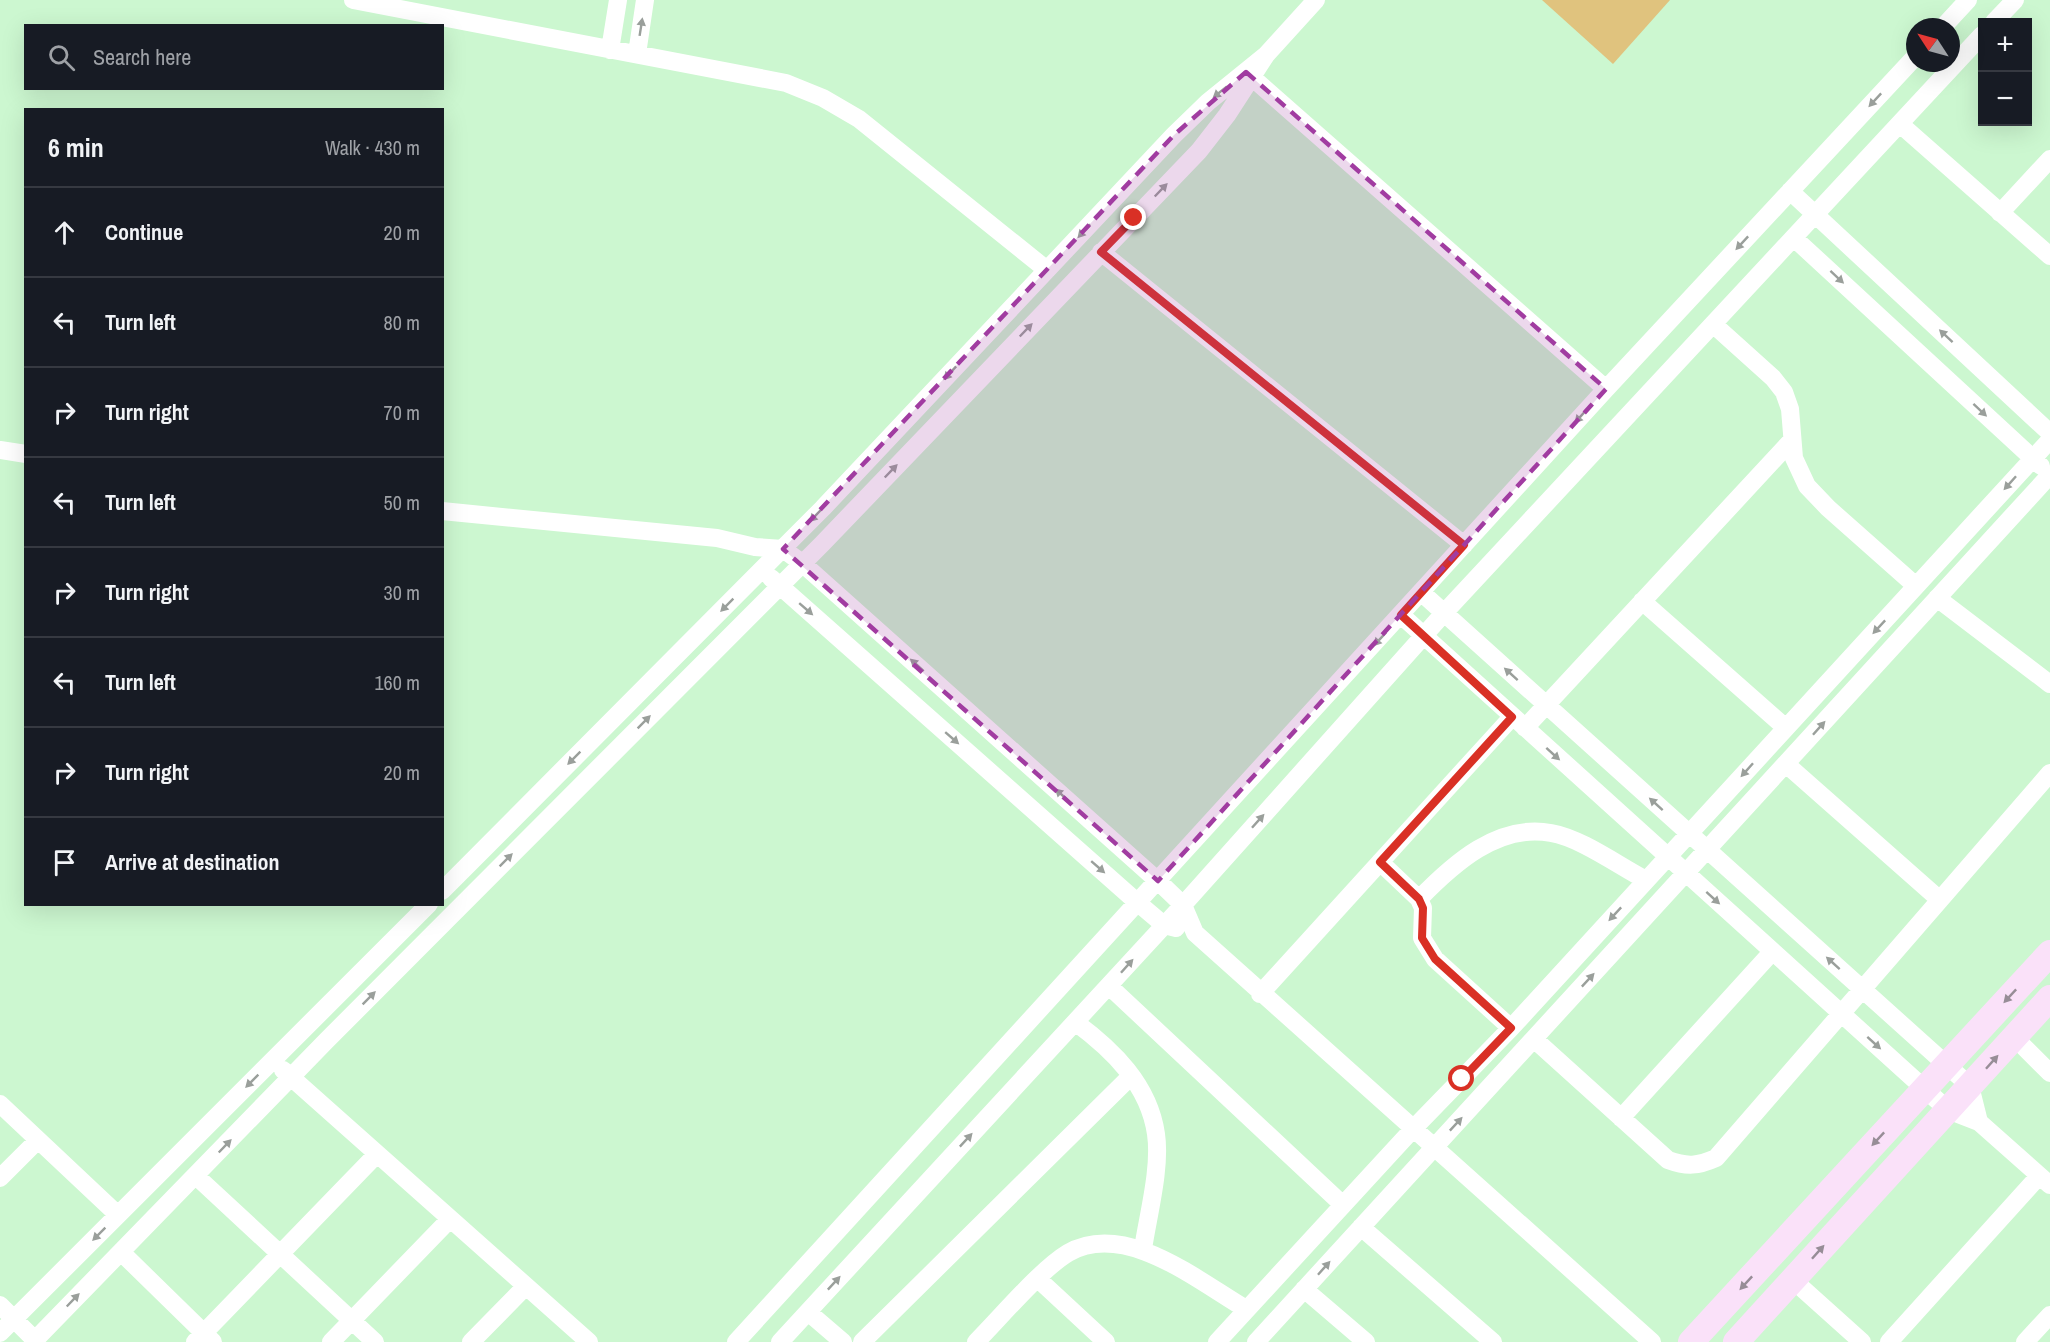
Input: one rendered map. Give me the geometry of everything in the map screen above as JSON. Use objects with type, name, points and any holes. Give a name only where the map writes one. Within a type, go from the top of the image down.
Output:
[{"type":"street","points":[[353,0],[786,83],[823,98],[860,119],[1047,270]]},
{"type":"street","points":[[610,50],[618,0]]},
{"type":"street","points":[[637,54],[645,0]]},
{"type":"street","points":[[444,889],[783,549],[1174,135],[1249,74],[1316,0]]},
{"type":"street","points":[[1951,18],[1968,0]]},
{"type":"street","points":[[1998,18],[2015,0]]},
{"type":"street","points":[[780,1342],[1183,905],[1444,613],[1978,40]]},
{"type":"street","points":[[736,1342],[1606,389],[1906,67]]},
{"type":"street","points":[[0,1305],[35,1341],[802,563],[1198,151],[1227,115],[1249,74]]},
{"type":"street","points":[[1249,74],[1606,389]]},
{"type":"street","points":[[1900,124],[2050,256]]},
{"type":"street","points":[[2000,213],[2050,159]]},
{"type":"street","points":[[1790,191],[2050,433]]},
{"type":"street","points":[[1256,1342],[2050,475],[1794,238]]},
{"type":"street","points":[[1101,252],[1464,545]]},
{"type":"street","points":[[1713,324],[1773,378],[1784,392],[1790,409],[1794,458],[1807,486],[1828,508],[1916,586]]},
{"type":"street","points":[[1217,1342],[1413,1130],[1511,1028],[2050,440]]},
{"type":"street","points":[[1260,994],[1380,862],[1519,723],[1547,706],[1791,441]]},
{"type":"street","points":[[0,450],[24,454]]},
{"type":"street","points":[[444,511],[682,534],[755,547],[783,549],[802,563],[1158,881],[1183,905],[1195,933],[1260,994],[1652,1342]]},
{"type":"street","points":[[755,547],[762,569],[779,585],[1138,903],[1164,925],[1195,933]]},
{"type":"street","points":[[1422,593],[1970,1086],[1979,1122]]},
{"type":"street","points":[[1938,598],[2050,684]]},
{"type":"street","points":[[1642,601],[1786,728]]},
{"type":"street","points":[[1401,615],[1924,1089],[1948,1110],[1979,1122],[2045,1181],[1889,1342]]},
{"type":"street","points":[[1786,764],[1940,900]]},
{"type":"street","points":[[1534,1039],[1668,1161],[1683,1166],[1700,1165],[1716,1158],[2050,773]]},
{"type":"street","points":[[1419,899],[1440,878],[1489,843],[1532,831],[1552,833],[1572,841],[1646,880]]},
{"type":"street","points":[[1380,862],[1419,899],[1423,908],[1422,938],[1427,950],[1511,1028]]},
{"type":"street","points":[[0,1333],[427,906]]},
{"type":"street","points":[[1621,1118],[1772,952]]},
{"type":"street","points":[[1691,1342],[2050,953]]},
{"type":"street","points":[[1109,986],[1343,1205]]},
{"type":"street","points":[[1736,1342],[2050,998]]},
{"type":"street","points":[[1075,1023],[1107,1046],[1146,1098],[1156,1136],[1154,1175],[1143,1249]]},
{"type":"street","points":[[2014,1037],[2050,1072]]},
{"type":"street","points":[[273,1061],[589,1342]]},
{"type":"street","points":[[862,1342],[1131,1076]]},
{"type":"street","points":[[0,1104],[118,1215]]},
{"type":"street","points":[[0,1178],[38,1140]]},
{"type":"street","points":[[121,1252],[204,1339],[280,1254],[377,1154]]},
{"type":"street","points":[[196,1176],[375,1342]]},
{"type":"street","points":[[331,1342],[450,1219]]},
{"type":"street","points":[[1362,1227],[1493,1342]]},
{"type":"street","points":[[975,1342],[1068,1253],[1092,1244],[1118,1242],[1143,1249],[1246,1309]]},
{"type":"street","points":[[1038,1280],[1106,1342]]},
{"type":"street","points":[[1793,1280],[1862,1342]]},
{"type":"street","points":[[471,1342],[526,1286]]},
{"type":"street","points":[[1304,1289],[1366,1342]]},
{"type":"street","points":[[808,1312],[843,1342]]},
{"type":"street","points":[[2025,1342],[2050,1315]]},
{"type":"highlighted area","points":[[1246,72],[1606,389],[1158,881],[783,549],[1174,135]]},
{"type":"shaded area","points":[[1542,0],[1670,0],[1613,64]]},
{"type":"route","points":[[1134,218],[1101,252],[1464,545],[1401,615],[1512,717],[1380,862],[1419,899],[1423,908],[1422,938],[1427,950],[1511,1028],[1462,1079]]}]
